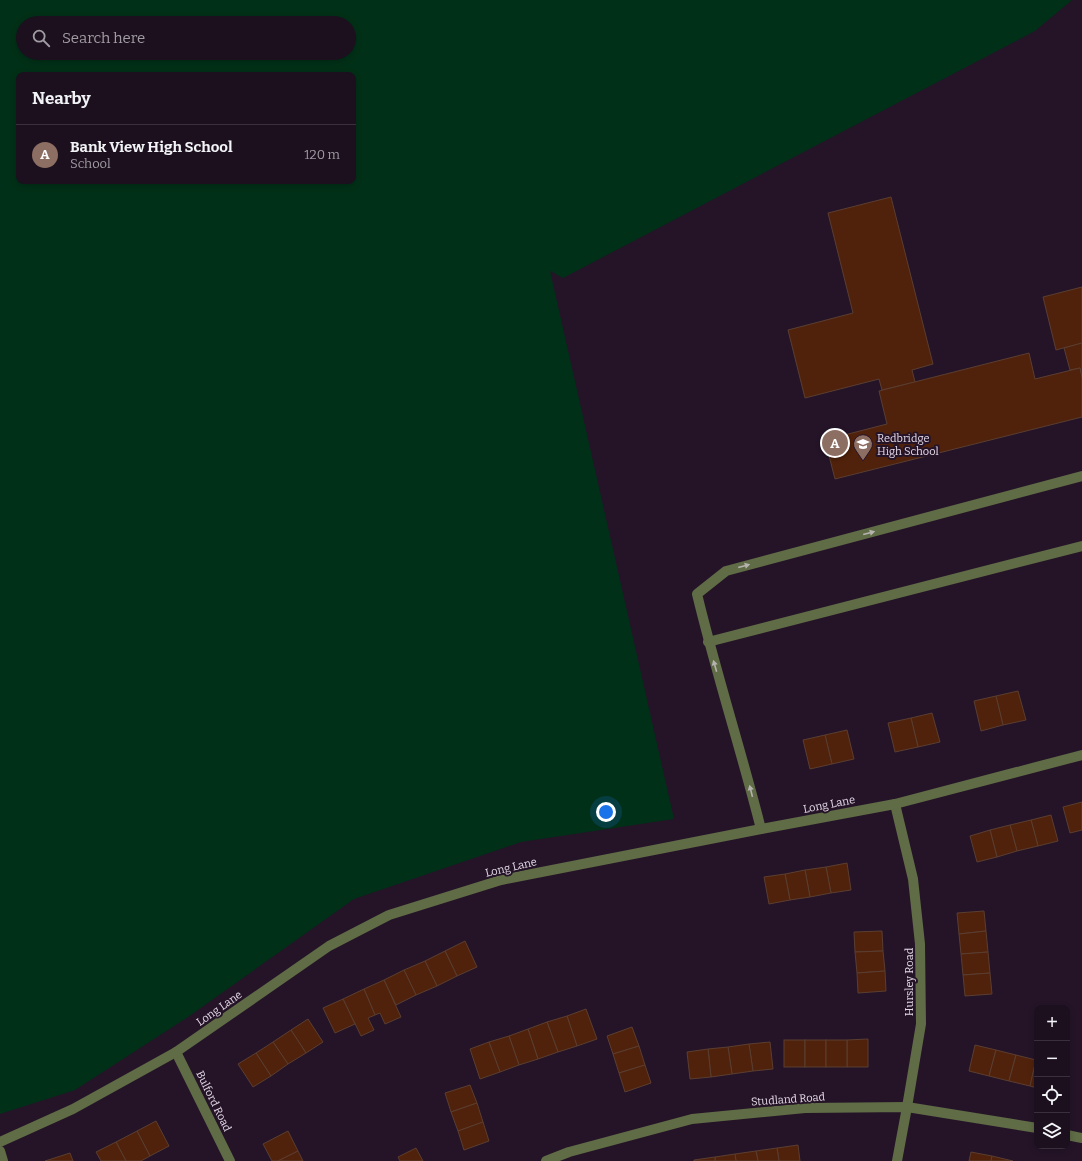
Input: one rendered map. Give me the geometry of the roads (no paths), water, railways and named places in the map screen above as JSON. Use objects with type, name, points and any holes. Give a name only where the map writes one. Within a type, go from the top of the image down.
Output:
[{"type":"street","points":[[761,829],[748,776],[708,642],[697,594],[726,571],[1082,476]]},
{"type":"street","points":[[708,642],[1082,546]]},
{"type":"street","name":"Long Lane","points":[[0,1142],[74,1109],[176,1052],[329,946],[389,915],[501,880],[895,804],[1082,755]]},
{"type":"street","name":"Hursley Road","points":[[895,804],[913,879],[920,944],[921,1024],[908,1107],[897,1161]]},
{"type":"street","name":"Bulford Road","points":[[176,1052],[230,1161]]},
{"type":"street","name":"Studland Road","points":[[546,1161],[570,1156],[692,1118],[805,1108],[908,1107],[1034,1128]]},
{"type":"street","points":[[1070,1136],[1082,1138]]},
{"type":"street","points":[[0,1151],[3,1161]]},
{"type":"place","name":"Bank View High School","points":[[835,443]]},
{"type":"place","name":"Redbridge High School","points":[[863,461]]}]
